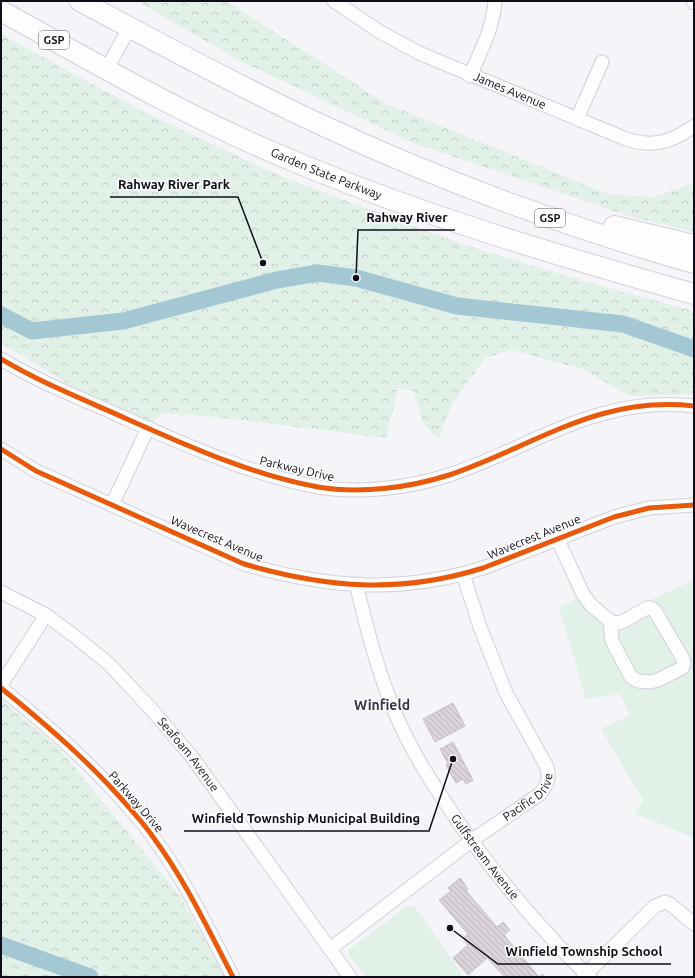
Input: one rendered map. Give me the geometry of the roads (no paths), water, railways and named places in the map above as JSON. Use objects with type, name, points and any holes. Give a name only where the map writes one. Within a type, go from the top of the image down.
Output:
[{"type":"highway","name":"GSP","points":[[80,1],[214,72],[313,121],[410,164],[474,190],[573,226],[694,263]]},
{"type":"highway","name":"Garden State Parkway","points":[[1,11],[106,70],[171,104],[240,138],[336,179],[465,225],[694,294]]},
{"type":"highway","points":[[474,190],[558,213],[694,245]]},
{"type":"street","points":[[92,1],[130,27],[106,70]]},
{"type":"street","name":"James Avenue","points":[[334,1],[398,43],[431,59],[626,140],[640,143],[655,143],[672,140],[679,137],[694,126]]},
{"type":"street","points":[[470,76],[490,31],[495,1]]},
{"type":"street","points":[[577,119],[602,62]]},
{"type":"street","name":"Parkway Drive","points":[[1,359],[42,381],[148,428],[233,463],[319,487],[343,489],[410,485],[449,475],[571,423],[610,411],[653,404],[694,406]]},
{"type":"street","points":[[112,505],[148,428]]},
{"type":"street","name":"Wavecrest Avenue","points":[[1,449],[36,471],[244,564],[280,574],[308,579],[356,584],[404,584],[463,574],[483,568],[557,538],[630,512],[671,506],[694,505]]},
{"type":"street","points":[[557,538],[583,594],[592,605],[610,621],[618,623],[647,608],[651,608],[655,611],[683,659],[684,663],[682,668],[658,680],[650,682],[638,681],[631,677],[612,641],[610,621]]},
{"type":"street","name":"Pacific Drive","points":[[330,949],[471,842],[540,794],[547,784],[549,775],[547,767],[506,693],[480,627],[463,574]]},
{"type":"street","name":"Gulfstream Avenue","points":[[356,584],[370,645],[382,681],[396,716],[413,751],[430,780],[471,842],[510,892],[586,976]]},
{"type":"street","name":"Seafoam Avenue","points":[[1,592],[46,615],[77,638],[109,664],[152,710],[192,757],[215,788],[350,977]]},
{"type":"street","points":[[1,685],[46,615]]},
{"type":"street","name":"Parkway Drive","points":[[1,688],[70,746],[114,790],[153,836],[178,874],[233,977]]},
{"type":"street","points":[[586,976],[655,906],[665,902],[670,904],[694,924]]},
{"type":"waterway","points":[[1,315],[32,331],[123,321],[277,280],[318,273],[356,278],[457,306],[623,324],[694,349]]},
{"type":"waterway","points":[[1,945],[90,977]]},
{"type":"place","name":"Rahway River Park","points":[[263,263]]},
{"type":"place","name":"Rahway River","points":[[356,278]]},
{"type":"place","name":"Winfield Township Municipal Building","points":[[453,759]]},
{"type":"place","name":"Winfield Township School","points":[[450,928]]},
{"type":"district","name":"Winfield","points":[[382,705]]}]
